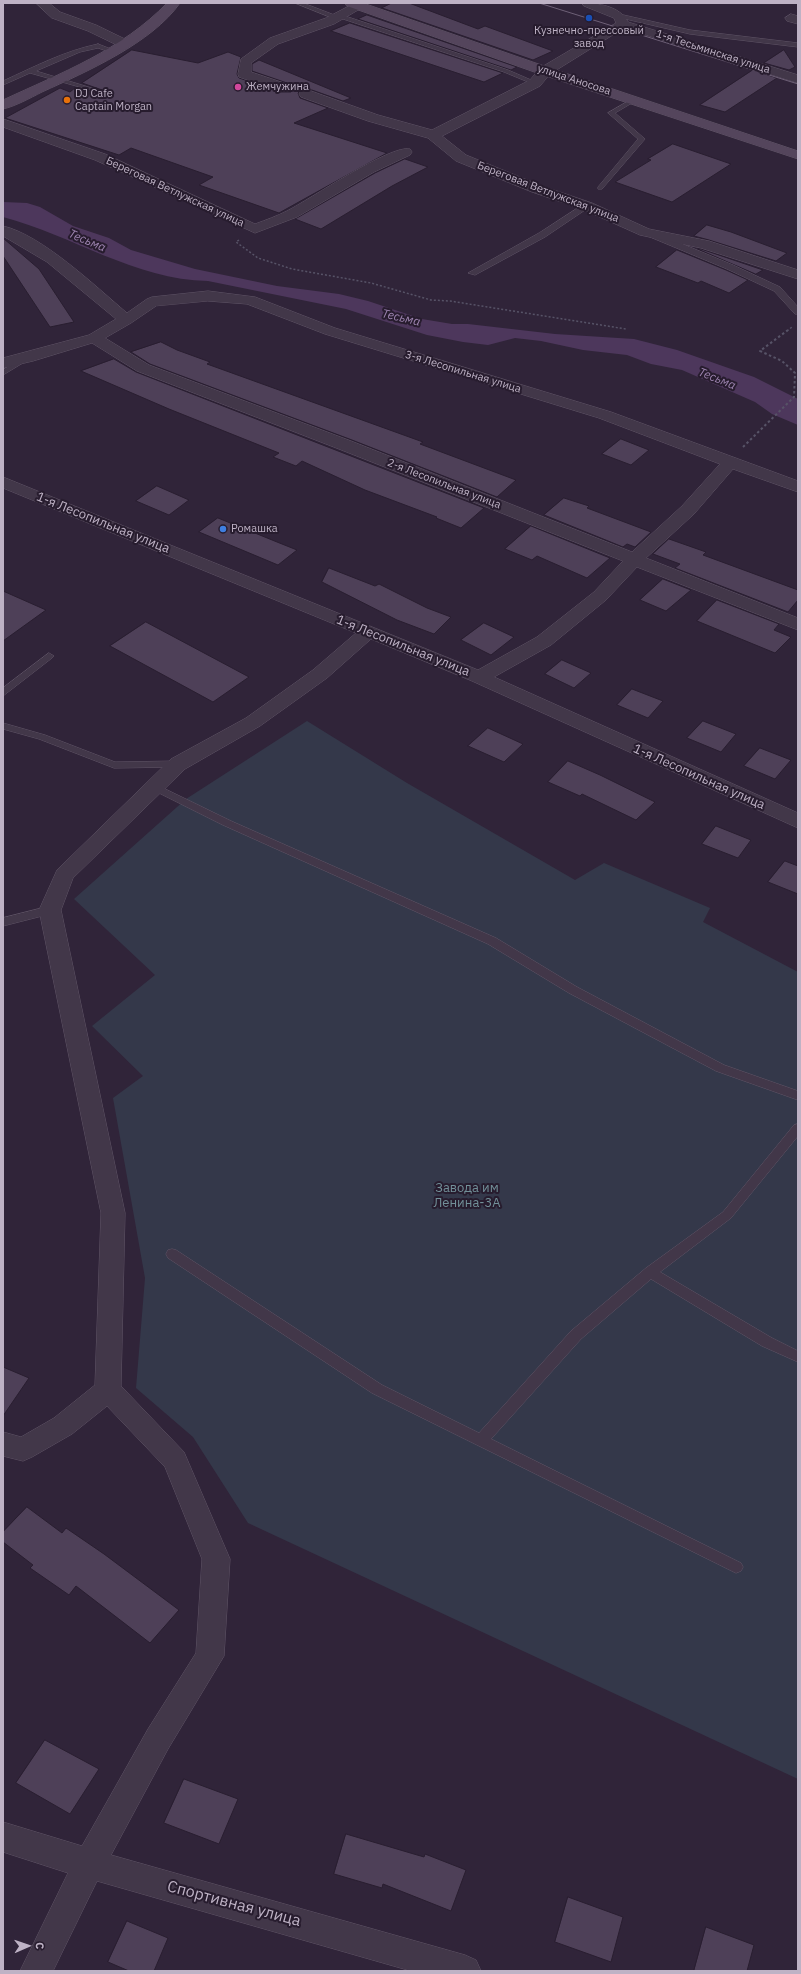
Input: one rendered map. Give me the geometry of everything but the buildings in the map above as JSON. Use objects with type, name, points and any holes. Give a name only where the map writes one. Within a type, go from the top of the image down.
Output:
[{"type":"main road","points":[[3,105],[125,44],[156,23],[174,3]]},
{"type":"main road","name":"улица Аносова","points":[[355,5],[545,71],[798,155]]},
{"type":"street","points":[[42,3],[56,15],[92,28],[125,44]]},
{"type":"street","name":"1-я Тесьминская улица","points":[[588,3],[621,20],[798,79]]},
{"type":"street","points":[[285,88],[244,74],[245,62],[257,55],[274,41],[339,17],[355,5]]},
{"type":"street","points":[[433,135],[535,83],[545,71],[621,20]]},
{"type":"street","name":"Береговая Ветлужская улица","points":[[306,94],[373,118],[433,135],[461,158],[537,189],[587,206],[645,232],[704,244],[798,275]]},
{"type":"street","name":"Береговая Ветлужская улица","points":[[3,123],[100,157],[255,229],[292,214],[368,169],[405,152]]},
{"type":"street","points":[[3,230],[41,252],[126,320]]},
{"type":"street","name":"3-я Лесопильная улица","points":[[3,363],[27,358],[94,338],[126,320],[152,302],[208,296],[250,300],[330,331],[605,416],[731,461],[798,487]]},
{"type":"street","name":"2-я Лесопильная улица","points":[[94,338],[143,368],[635,559],[798,624]]},
{"type":"street","points":[[480,677],[544,641],[600,596],[635,559],[688,510],[731,461]]},
{"type":"street","name":"1-я Лесопильная улица","points":[[3,482],[480,677],[798,821]]},
{"type":"street","points":[[36,1971],[88,1864],[158,1739],[210,1656],[216,1559],[175,1460],[108,1390],[113,1213],[50,910],[64,875],[178,764],[259,718],[320,674],[368,632]]},
{"type":"street","points":[[3,1444],[23,1449],[63,1426],[108,1390]]},
{"type":"street","name":"Спортивная улица","points":[[3,1837],[88,1864],[343,1935],[465,1971]]},
{"type":"lane","points":[[298,3],[506,71],[535,83]]},
{"type":"lane","points":[[621,20],[690,32],[798,45]]},
{"type":"lane","points":[[3,83],[29,70],[78,50],[98,46],[113,51]]},
{"type":"lane","points":[[29,70],[106,94]]},
{"type":"lane","points":[[600,188],[642,140],[611,113],[634,100]]},
{"type":"lane","points":[[472,273],[542,234],[587,206]]},
{"type":"lane","points":[[645,232],[730,267],[777,289],[798,312]]},
{"type":"lane","points":[[3,373],[27,358]]},
{"type":"lane","points":[[3,693],[49,656]]},
{"type":"lane","points":[[3,726],[42,738],[114,765],[178,764]]},
{"type":"lane","points":[[155,787],[227,823],[492,942],[573,990],[720,1068],[798,1096]]},
{"type":"lane","points":[[3,922],[50,910]]},
{"type":"lane","points":[[481,1441],[576,1335],[650,1272],[727,1215],[798,1128]]},
{"type":"lane","points":[[172,1254],[377,1389],[736,1567]]},
{"type":"lane","points":[[650,1272],[767,1342],[798,1357]]},
{"type":"path","points":[[255,229],[236,242],[258,258],[292,269],[371,283],[430,300],[450,301],[626,330]]},
{"type":"path","points":[[731,461],[794,397],[795,373],[782,361],[760,351],[798,322]]},
{"type":"green space","name":"Завода им Ленина-3А","points":[[307,721],[407,783],[575,880],[604,863],[710,908],[703,922],[798,972],[798,1779],[248,1523],[193,1437],[136,1388],[145,1278],[113,1098],[143,1076],[92,1026],[155,975],[74,899],[186,799]]},
{"type":"water","name":"Тесьма","points":[[3,202],[27,203],[40,207],[73,226],[109,238],[131,250],[195,269],[277,286],[339,294],[368,301],[422,319],[452,324],[468,324],[555,334],[634,339],[677,350],[754,377],[798,399],[798,425],[772,414],[755,402],[682,370],[651,364],[627,355],[583,350],[541,341],[515,338],[488,345],[463,342],[427,335],[346,309],[208,281],[181,279],[155,273],[129,265],[54,234],[3,217]]},
{"type":"tram line","points":[[539,3],[798,84]]},
{"type":"place","name":"Кузнечно-прессовый завод","points":[[589,18]]},
{"type":"place","name":"Жемчужина","points":[[238,87]]},
{"type":"place","name":"DJ Cafe Captain Morgan","points":[[67,100]]},
{"type":"place","name":"Ромашка","points":[[223,529]]}]
